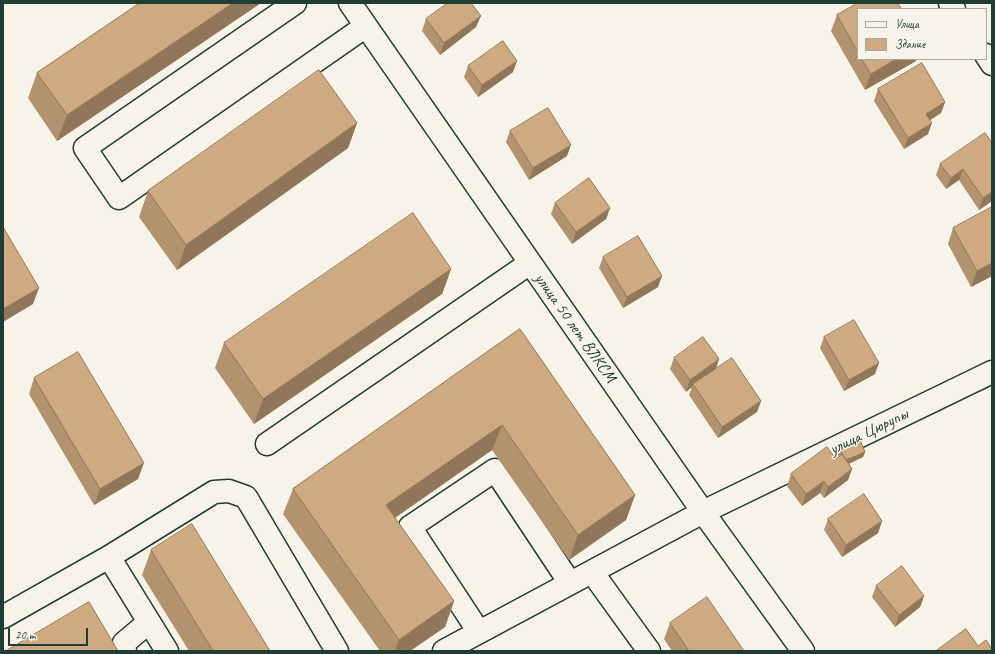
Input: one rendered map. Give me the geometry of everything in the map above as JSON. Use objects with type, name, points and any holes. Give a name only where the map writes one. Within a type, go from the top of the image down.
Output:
[{"type":"street","points":[[295,3],[85,148],[119,198],[366,26]]},
{"type":"street","name":"улица 50 лет ВЛКСМ","points":[[350,3],[703,512],[803,651]]},
{"type":"street","points":[[267,444],[530,263]]},
{"type":"street","name":"улица Цюрупы","points":[[444,651],[703,512],[992,372]]},
{"type":"street","points":[[479,632],[410,528],[495,470],[570,583]]},
{"type":"street","points":[[3,617],[109,557],[214,492],[229,492],[246,497],[337,651]]},
{"type":"street","points":[[109,557],[167,651]]},
{"type":"street","points":[[592,572],[649,651]]},
{"type":"street","points":[[124,651],[124,643],[149,622]]},
{"type":"building","points":[[140,3],[233,3],[67,115],[37,73]]},
{"type":"building","points":[[448,3],[471,3],[481,16],[444,43],[426,19]]},
{"type":"building","points":[[858,3],[898,3],[900,8],[857,8],[857,50],[837,15]]},
{"type":"building","points":[[503,41],[517,61],[482,85],[468,66]]},
{"type":"building","points":[[863,60],[894,60],[871,74]]},
{"type":"building","points":[[922,63],[945,102],[926,114],[932,123],[908,138],[878,89]]},
{"type":"building","points":[[319,70],[357,123],[186,245],[148,191]]},
{"type":"building","points":[[548,108],[571,145],[533,168],[510,131]]},
{"type":"building","points":[[985,133],[992,143],[992,192],[983,198],[963,169],[951,178],[940,164]]},
{"type":"building","points":[[589,178],[610,208],[576,232],[555,203]]},
{"type":"building","points":[[992,207],[992,263],[977,271],[953,228]]},
{"type":"building","points":[[413,213],[451,269],[263,399],[224,343]]},
{"type":"building","points":[[3,227],[39,288],[3,309]]},
{"type":"building","points":[[638,236],[662,276],[627,297],[603,257]]},
{"type":"building","points":[[854,320],[879,363],[849,380],[824,337]]},
{"type":"building","points":[[520,329],[635,495],[578,535],[502,425],[386,505],[454,601],[399,640],[293,489]]},
{"type":"building","points":[[703,337],[719,359],[690,380],[674,358]]},
{"type":"building","points":[[78,352],[144,463],[100,489],[34,378]]},
{"type":"building","points":[[732,358],[761,401],[722,427],[693,384]]},
{"type":"building","points":[[860,440],[865,452],[846,460],[840,449]]},
{"type":"building","points":[[827,447],[836,459],[842,454],[852,469],[828,487],[824,481],[806,494],[791,474]]},
{"type":"building","points":[[864,494],[882,521],[846,545],[828,519]]},
{"type":"building","points":[[192,524],[270,651],[213,651],[151,550]]},
{"type":"building","points":[[902,566],[924,596],[899,615],[876,586]]},
{"type":"building","points":[[707,597],[744,651],[689,651],[670,623]]},
{"type":"building","points":[[89,602],[118,651],[6,651]]},
{"type":"building","points":[[966,629],[978,646],[986,640],[992,651],[936,651]]}]
